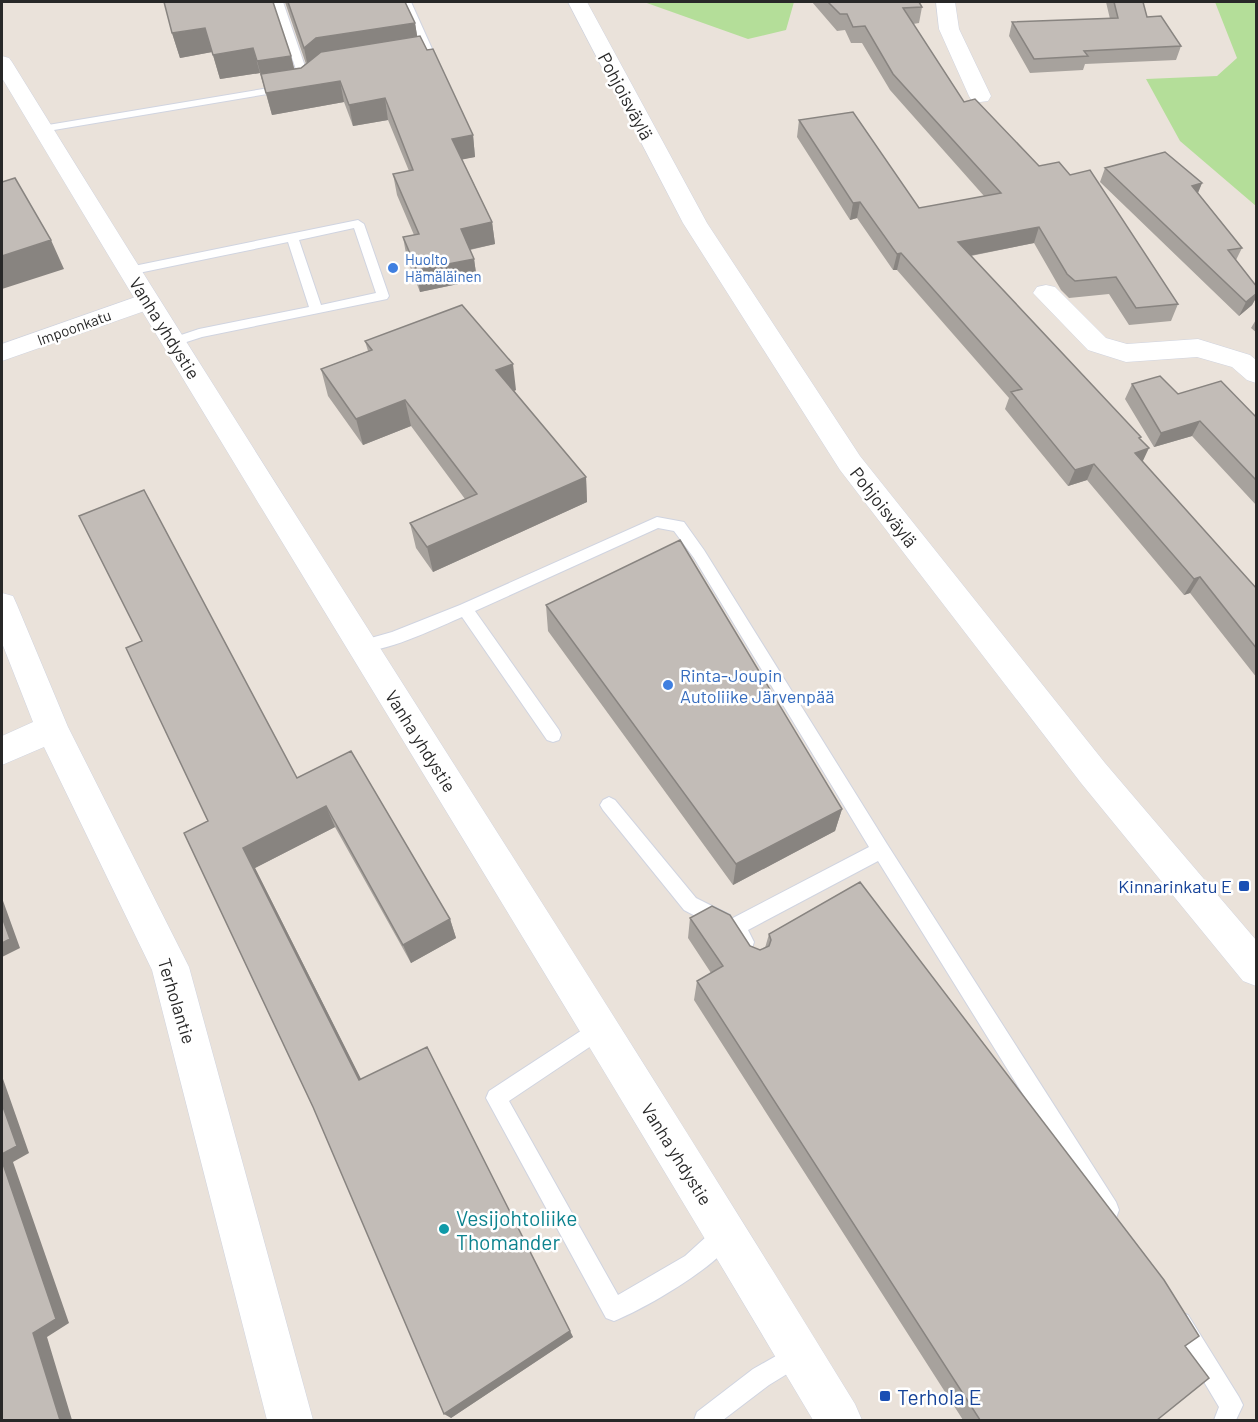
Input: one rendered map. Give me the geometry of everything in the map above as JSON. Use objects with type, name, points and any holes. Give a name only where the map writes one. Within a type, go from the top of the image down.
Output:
[{"type":"street","name":"Pohjoisväylä","points":[[577,2],[695,223],[850,463],[1093,773],[1257,968]]},
{"type":"street","points":[[945,2],[949,29],[980,96]]},
{"type":"street","name":"Vanha yhdystie","points":[[2,62],[147,301],[727,1234],[797,1355],[838,1420]]},
{"type":"street","points":[[1046,293],[1097,344],[1126,353],[1198,348],[1241,361],[1257,374]]},
{"type":"street","name":"Impoonkatu","points":[[2,353],[147,301]]},
{"type":"street","name":"Terholantie","points":[[2,605],[52,728],[170,967],[290,1420]]},
{"type":"street","points":[[2,751],[52,728]]},
{"type":"lane","points":[[42,129],[310,80],[278,2]]},
{"type":"lane","points":[[392,57],[428,51],[406,2]]},
{"type":"lane","points":[[129,271],[358,224],[383,296],[199,333],[174,342]]},
{"type":"lane","points":[[292,237],[316,310]]},
{"type":"lane","points":[[363,646],[395,638],[465,609],[657,522],[679,526],[685,532],[881,850],[1117,1223]]},
{"type":"lane","points":[[465,609],[553,735]]},
{"type":"lane","points":[[609,805],[690,904],[735,927],[755,958]]},
{"type":"lane","points":[[735,927],[881,850]]},
{"type":"lane","points":[[599,1029],[496,1098],[614,1311],[693,1264],[727,1234]]},
{"type":"lane","points":[[1167,1304],[1231,1405],[1225,1420]]},
{"type":"lane","points":[[705,1420],[761,1377],[797,1355]]},
{"type":"green space","points":[[644,2],[794,2],[786,30],[748,39]]},
{"type":"green space","points":[[1215,2],[1256,2],[1256,206],[1180,141],[1146,79],[1217,76],[1237,58]]},
{"type":"building","points":[[164,2],[273,2],[291,56],[257,61],[253,48],[213,55],[205,28],[172,33]]},
{"type":"building","points":[[288,2],[405,2],[415,23],[316,38],[304,48]]},
{"type":"building","points":[[828,2],[919,2],[922,7],[903,8],[964,102],[975,99],[1039,166],[1059,162],[1070,175],[1090,170],[1178,304],[1136,308],[1116,277],[1075,281],[1067,274],[1039,227],[958,242],[1141,437],[1139,438],[1149,448],[1135,453],[1257,589],[1257,649],[1200,577],[1194,579],[1094,464],[1075,470],[1011,392],[1022,389],[901,253],[897,254],[860,202],[853,203],[799,120],[853,112],[919,208],[1001,193],[893,74],[865,26],[853,27],[847,14],[840,14]]},
{"type":"building","points":[[1114,2],[1143,2],[1147,17],[1161,16],[1181,46],[1084,51],[1088,56],[1034,59],[1012,22],[1118,18]]},
{"type":"building","points":[[420,36],[427,50],[433,49],[473,135],[452,139],[492,222],[461,229],[474,259],[417,270],[403,237],[419,234],[393,174],[413,170],[385,98],[349,105],[340,81],[266,93],[261,74],[301,68],[321,52]]},
{"type":"building","points":[[1165,152],[1202,183],[1192,186],[1242,248],[1228,250],[1257,287],[1257,293],[1246,302],[1105,168]]},
{"type":"building","points":[[15,178],[51,240],[2,256],[2,182]]},
{"type":"building","points":[[462,305],[513,364],[496,370],[586,477],[427,547],[410,523],[477,494],[405,400],[356,419],[321,369],[372,350],[365,341]]},
{"type":"building","points":[[1160,376],[1178,394],[1221,381],[1257,418],[1257,481],[1200,421],[1161,433],[1132,384]]},
{"type":"building","points":[[144,490],[297,778],[351,751],[450,919],[403,945],[326,806],[243,848],[359,1080],[427,1047],[570,1331],[444,1414],[313,1107],[184,833],[208,821],[126,648],[142,641],[79,516]]},
{"type":"building","name":"Rinta-Joupin Autoliike Järvenpää","points":[[680,540],[842,809],[736,864],[546,605]]},
{"type":"building","points":[[860,882],[1164,1280],[1199,1336],[1185,1346],[1209,1378],[1157,1420],[980,1420],[697,981],[723,966],[690,918],[712,906],[730,915],[750,946],[760,950],[769,946],[771,940],[769,934]]},
{"type":"building","points":[[2,917],[10,939],[2,943]]},
{"type":"building","points":[[2,1104],[17,1146],[2,1154]]},
{"type":"building","points":[[2,1161],[56,1319],[33,1333],[60,1420],[2,1420]]},
{"type":"place","name":"Huolto Hämäläinen","points":[[393,268]]},
{"type":"place","name":"Rinta-Joupin Autoliike Järvenpää","points":[[668,685]]},
{"type":"place","name":"Kinnarinkatu E","points":[[1244,886]]},
{"type":"place","name":"Vesijohtoliike Thomander","points":[[444,1229]]},
{"type":"place","name":"Terhola E","points":[[885,1396]]}]
